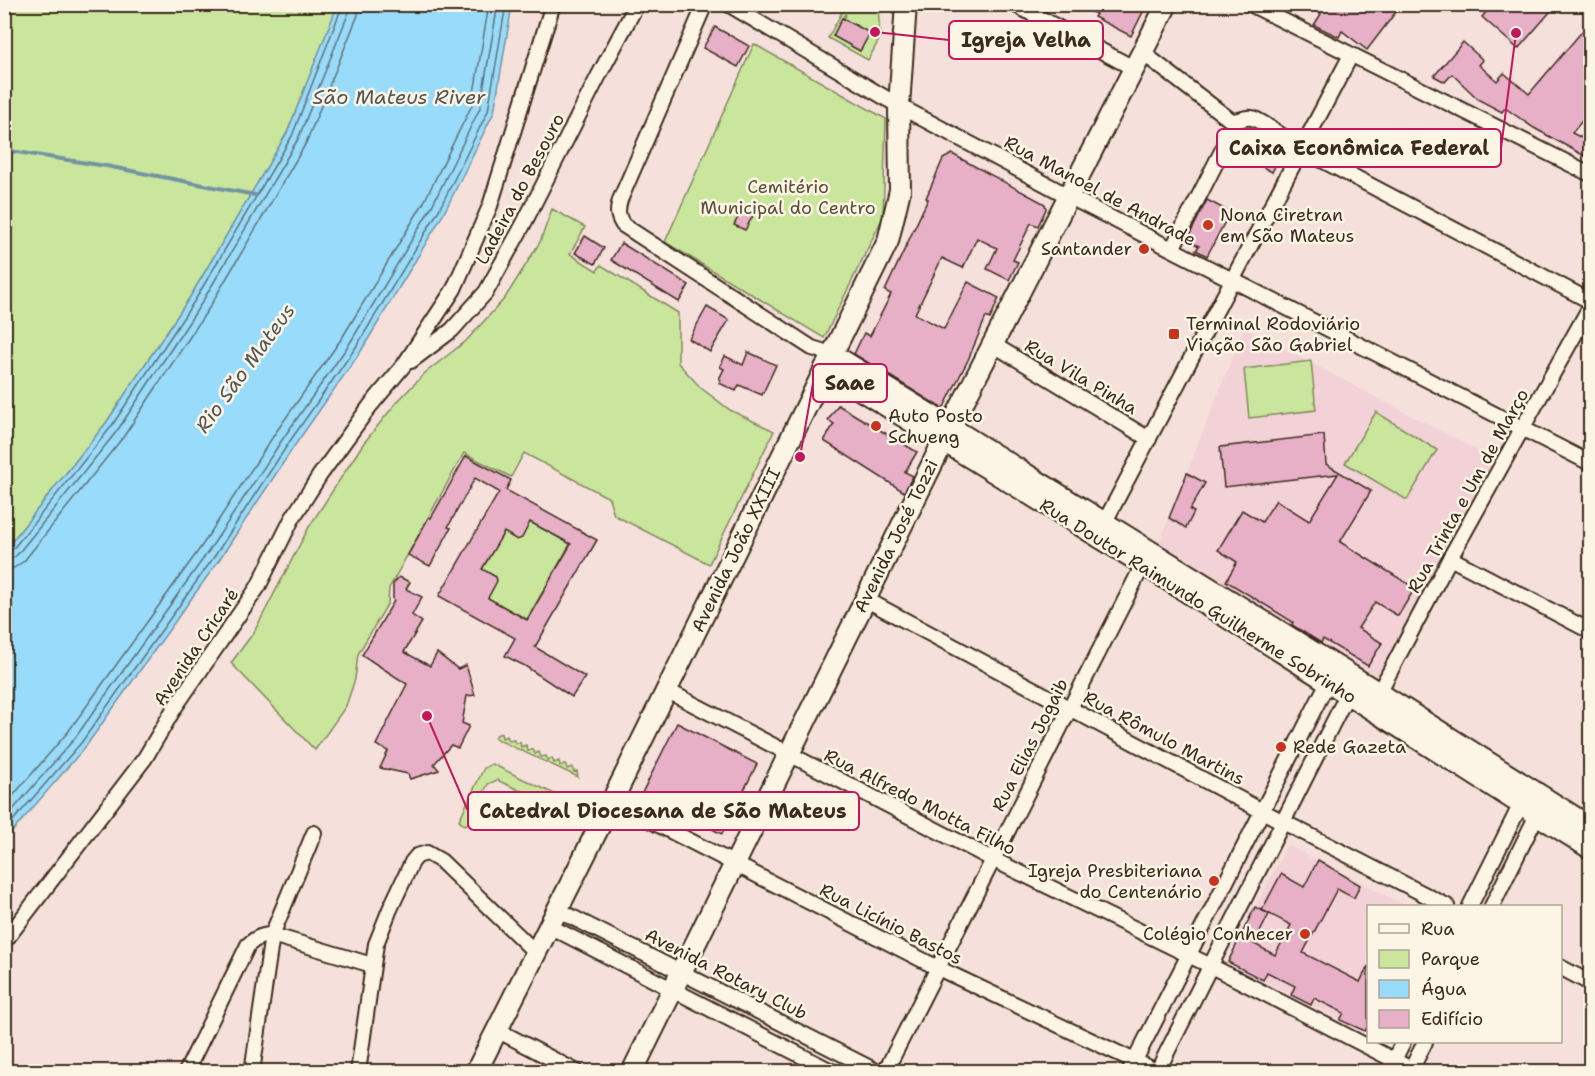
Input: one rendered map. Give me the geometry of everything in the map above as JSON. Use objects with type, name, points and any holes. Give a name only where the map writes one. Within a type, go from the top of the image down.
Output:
[{"type":"street","points":[[404,365],[454,289],[473,248],[490,206],[553,4]]},
{"type":"street","name":"Ladeira do Besouro","points":[[404,365],[452,330],[486,292],[637,4]]},
{"type":"street","name":"Rua Doutor Raimundo Guilherme Sobrinho","points":[[705,4],[620,200],[617,210],[623,225],[829,361],[1525,796],[1542,807],[1590,848]]},
{"type":"street","name":"Rua Manoel de Andrade","points":[[728,4],[899,106],[1070,197],[1590,463]]},
{"type":"street","name":"Avenida João XXIII","points":[[476,1071],[888,241],[900,190],[899,106],[906,4]]},
{"type":"street","points":[[1014,4],[1139,61],[1229,119],[1236,122],[1252,118],[1301,149],[1590,301]]},
{"type":"street","name":"Avenida José Tozzi","points":[[632,1071],[947,434],[1167,4]]},
{"type":"street","points":[[1250,4],[1590,174]]},
{"type":"street","points":[[1101,530],[1351,55]]},
{"type":"street","points":[[1172,249],[1226,143]]},
{"type":"street","name":"Rua Trinta e Um de Março","points":[[1374,701],[1450,558],[1590,307]]},
{"type":"street","name":"Rua Vila Pinha","points":[[994,345],[1149,439]]},
{"type":"street","name":"Avenida Cricaré","points":[[4,942],[145,758],[175,707],[258,587],[292,519],[320,475],[370,406],[404,365]]},
{"type":"street","name":"Rua Doutor Raimundo Guilherme Sobrinho","points":[[1147,558],[1347,695],[1374,701]]},
{"type":"street","name":"Rua Elias Jogaib","points":[[885,1071],[1147,558]]},
{"type":"street","points":[[1450,558],[1590,631]]},
{"type":"street","name":"Rua Rômulo Martins","points":[[865,599],[1262,811],[1445,905]]},
{"type":"street","points":[[1132,1066],[1328,682]]},
{"type":"street","name":"Rua Alfredo Motta Filho","points":[[666,690],[992,859],[1211,966],[1391,1065],[1413,1071]]},
{"type":"street","points":[[1157,1071],[1347,695]]},
{"type":"street","points":[[1470,905],[1525,796]]},
{"type":"street","name":"Rua Licínio Bastos","points":[[612,801],[1132,1066],[1157,1071]]},
{"type":"street","points":[[1493,905],[1542,807]]},
{"type":"street","name":"Rua Doutor Raimundo Guilherme Sobrinho","points":[[1542,807],[1590,827]]},
{"type":"street","points":[[252,1071],[272,935],[314,833]]},
{"type":"street","points":[[358,1071],[376,944],[411,862],[417,856],[427,854],[441,861],[535,952]]},
{"type":"street","points":[[553,918],[672,989],[833,1071]]},
{"type":"street","name":"Avenida Rotary Club","points":[[553,918],[681,971],[878,1071]]},
{"type":"street","points":[[186,1071],[248,945],[255,939],[264,935],[272,935],[372,965]]},
{"type":"street","points":[[1562,968],[1590,983]]},
{"type":"street","points":[[786,1048],[795,1029]]},
{"type":"street","points":[[497,1030],[577,1071]]},
{"type":"street","points":[[1391,1065],[1401,1043]]},
{"type":"street","points":[[1413,1071],[1424,1043]]},
{"type":"shaded area","points":[[1244,328],[1496,460],[1378,679],[1370,678],[1158,546]]},
{"type":"shaded area","name":"Colégio Conhecer","points":[[1287,845],[1405,905],[1367,905],[1367,1033],[1227,962]]},
{"type":"green space","points":[[5,5],[338,5],[287,133],[190,297],[106,423],[5,550]]},
{"type":"green space","points":[[846,5],[878,5],[880,38],[868,60],[828,38]],"holes":[[[846,15],[844,19],[868,33],[872,29],[860,51],[833,36]]]},
{"type":"green space","name":"Cemitério Municipal do Centro","points":[[754,44],[886,119],[883,217],[824,338],[665,242]]},
{"type":"green space","points":[[552,209],[585,227],[570,254],[597,271],[601,265],[678,313],[678,363],[701,388],[730,410],[774,431],[709,564],[614,515],[609,498],[524,453],[511,477],[464,453],[389,588],[388,603],[358,654],[355,679],[346,706],[315,750],[231,663],[254,632],[309,527],[363,444],[397,402],[425,373],[466,341],[505,298],[540,242]]},
{"type":"green space","points":[[1311,361],[1316,410],[1249,418],[1244,369]]},
{"type":"green space","points":[[1376,412],[1437,450],[1407,500],[1345,463]]},
{"type":"green space","points":[[514,513],[570,544],[527,619],[471,589]]},
{"type":"green space","points":[[501,733],[502,738],[507,736],[509,741],[514,740],[515,744],[520,742],[521,747],[526,745],[528,751],[533,749],[535,754],[539,752],[541,757],[546,756],[548,760],[552,758],[554,763],[559,761],[560,766],[565,764],[567,769],[572,767],[574,772],[577,771],[578,777],[494,738]]},
{"type":"green space","points":[[492,764],[565,799],[556,807],[497,780],[488,784],[470,821],[465,825],[459,820],[484,768]]},
{"type":"water","name":"São Mateus River","points":[[338,4],[512,5],[494,112],[444,213],[361,351],[219,560],[86,746],[5,840],[5,550],[106,423],[190,297],[287,133]]},
{"type":"building","points":[[1075,4],[1147,4],[1131,36],[1094,17],[1096,14]]},
{"type":"building","points":[[1308,4],[1402,4],[1367,50],[1342,31],[1339,37],[1314,25],[1321,14]]},
{"type":"building","points":[[1493,4],[1557,4],[1518,49],[1482,17]]},
{"type":"building","points":[[842,18],[870,33],[860,51],[833,36]]},
{"type":"building","points":[[1590,22],[1590,111],[1572,133],[1590,142],[1590,159],[1534,128],[1505,108],[1502,112],[1479,100],[1452,74],[1445,82],[1434,76],[1463,42],[1483,60],[1479,65],[1497,81],[1504,73],[1529,94]]},
{"type":"building","points":[[715,27],[749,46],[738,67],[703,48]]},
{"type":"building","points":[[1243,131],[1283,151],[1272,172],[1232,151]]},
{"type":"building","points":[[952,154],[1045,204],[1046,209],[1038,226],[1031,223],[1013,260],[1018,262],[1009,280],[987,269],[997,248],[977,238],[963,268],[942,258],[915,314],[944,329],[968,282],[999,298],[990,319],[986,317],[968,360],[943,409],[854,354],[864,333],[870,336],[891,294],[885,291],[928,199],[926,198],[943,159]]},
{"type":"building","name":"Nona Ciretran em São Mateus","points":[[1207,200],[1230,212],[1207,256],[1196,250],[1199,246],[1187,240]]},
{"type":"building","points":[[744,206],[755,212],[745,230],[734,225]]},
{"type":"building","points":[[585,236],[604,248],[595,264],[575,253]]},
{"type":"building","points":[[621,243],[689,285],[679,302],[611,260]]},
{"type":"building","points":[[707,307],[729,320],[710,352],[689,339]]},
{"type":"building","points":[[748,352],[776,365],[762,395],[739,385],[736,391],[719,383],[724,369],[720,367],[725,356],[743,365]]},
{"type":"building","points":[[838,405],[917,452],[905,472],[913,476],[904,492],[824,441],[834,424],[828,420]]},
{"type":"building","points":[[1324,435],[1326,464],[1371,491],[1340,542],[1415,588],[1398,616],[1375,602],[1358,628],[1382,643],[1368,666],[1323,639],[1321,643],[1292,625],[1293,622],[1226,581],[1237,562],[1218,550],[1242,510],[1262,522],[1276,500],[1309,521],[1338,474],[1224,487],[1220,447]]},
{"type":"building","points":[[466,456],[511,480],[506,490],[597,540],[535,647],[585,677],[572,697],[525,666],[505,656],[515,638],[439,596],[499,492],[475,478],[430,566],[408,555],[429,517],[431,518]],"holes":[[[530,522],[571,544],[527,620],[488,598],[497,581],[496,577],[482,569],[504,532],[517,540],[522,538]]]},
{"type":"building","points":[[1187,473],[1205,483],[1190,510],[1194,512],[1186,528],[1169,518]]},
{"type":"building","points":[[399,577],[410,582],[406,589],[422,597],[412,615],[422,622],[404,652],[430,666],[437,653],[458,669],[466,665],[475,695],[467,696],[462,723],[469,726],[458,748],[451,745],[434,764],[439,770],[410,779],[408,774],[380,768],[388,751],[376,745],[407,684],[362,655],[394,601],[393,584]]},
{"type":"building","points":[[677,723],[757,764],[722,834],[700,823],[697,828],[661,810],[663,804],[642,793]]},
{"type":"building","points":[[1318,860],[1360,885],[1354,898],[1337,889],[1303,953],[1360,982],[1367,968],[1367,1027],[1365,1031],[1340,1020],[1344,1013],[1314,998],[1311,1005],[1291,995],[1295,986],[1267,972],[1263,980],[1228,962],[1255,907],[1269,914],[1254,944],[1275,955],[1291,925],[1262,910],[1281,874],[1304,887]]},
{"type":"waterway","points":[[4,150],[106,166],[255,195]]},
{"type":"place","name":"Igreja Velha","points":[[875,32]]},
{"type":"place","name":"Caixa Econômica Federal","points":[[1516,33]]},
{"type":"place","name":"Nona Ciretran em São Mateus","points":[[1208,225]]},
{"type":"place","name":"Santander","points":[[1144,249]]},
{"type":"place","name":"Terminal Rodoviário Viação São Gabriel","points":[[1174,334]]},
{"type":"place","name":"Auto Posto Schueng","points":[[876,426]]},
{"type":"place","name":"Saae","points":[[800,457]]},
{"type":"place","name":"Catedral Diocesana de São Mateus","points":[[427,716]]},
{"type":"place","name":"Rede Gazeta","points":[[1281,747]]},
{"type":"place","name":"Igreja Presbiteriana do Centenário","points":[[1214,881]]},
{"type":"place","name":"Colégio Conhecer","points":[[1305,934]]},
{"type":"water label","name":"Rio São Mateus","points":[[245,368]]}]
